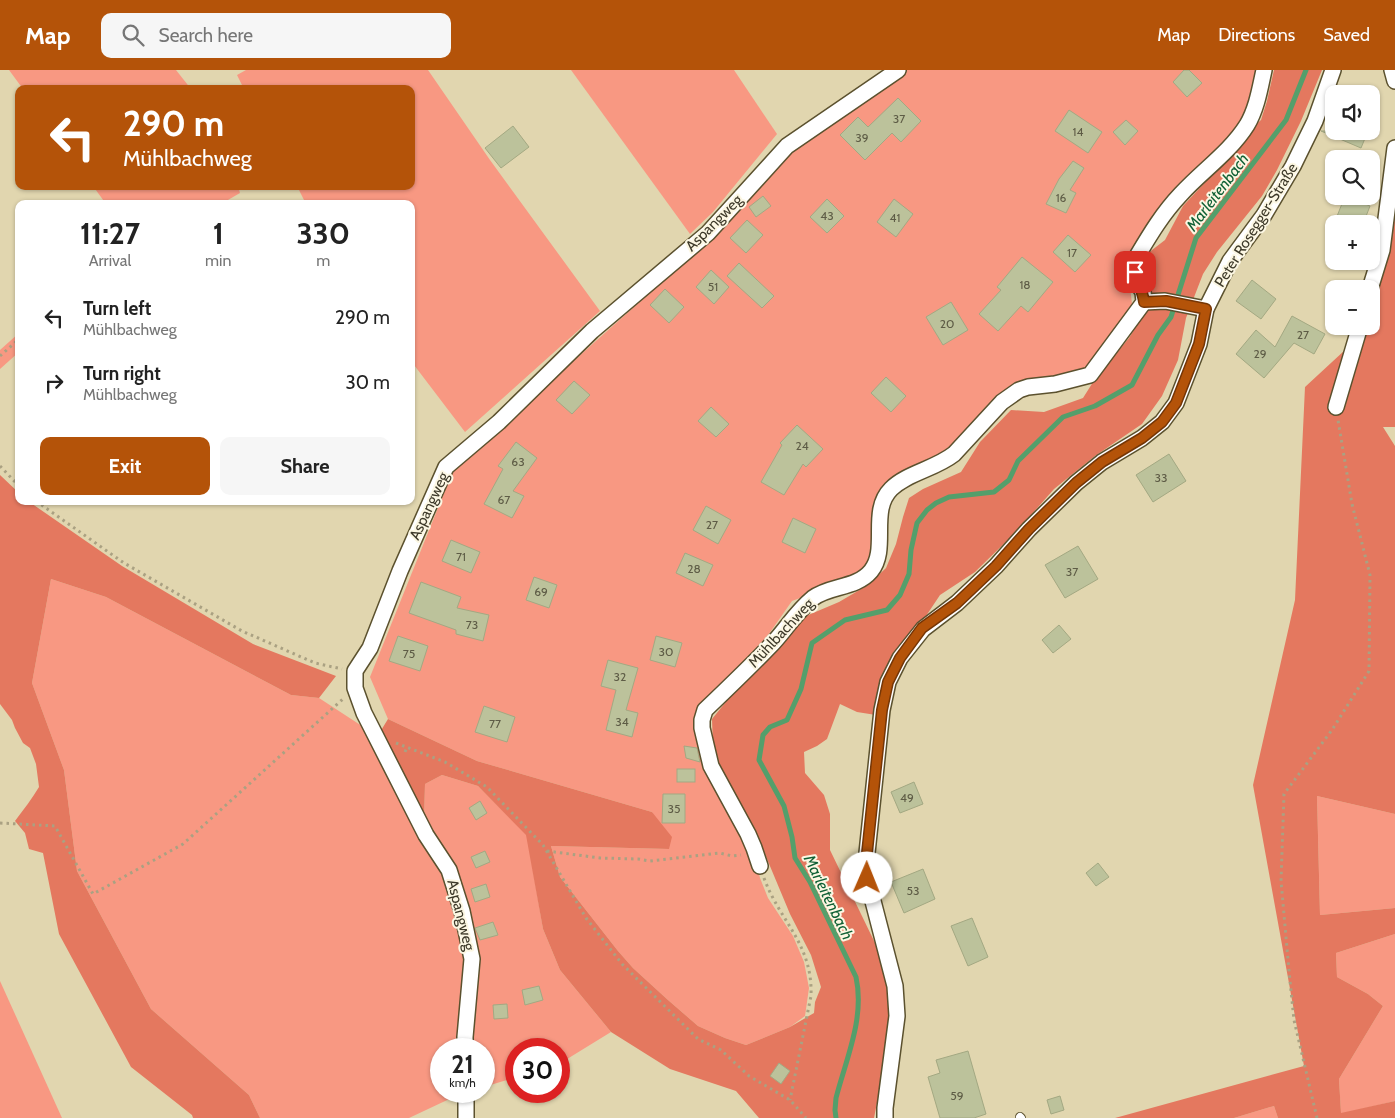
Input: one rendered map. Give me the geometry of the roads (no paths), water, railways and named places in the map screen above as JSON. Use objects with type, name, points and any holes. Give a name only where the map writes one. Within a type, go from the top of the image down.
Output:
[{"type":"street","name":"Aspangweg","points":[[465,1038],[472,959],[462,911],[449,870],[426,835],[364,713],[356,688],[355,671],[370,648],[400,571],[446,468],[498,422],[592,331],[708,233],[787,146],[898,70]]},
{"type":"street","points":[[1206,309],[1166,301],[1144,302],[1143,292],[1137,282],[1133,263],[1157,223],[1181,193],[1215,162],[1247,125],[1253,112],[1264,70]]},
{"type":"street","name":"Peter Rosegger-Straße","points":[[885,1118],[897,1016],[895,986],[867,878],[867,853],[882,710],[888,682],[900,658],[922,628],[957,603],[996,566],[1029,529],[1076,483],[1102,462],[1142,438],[1162,422],[1176,403],[1199,344],[1206,309],[1230,260],[1264,215],[1293,166],[1314,121],[1334,70]]},
{"type":"street","points":[[1392,70],[1395,81]]},
{"type":"street","points":[[1373,280],[1382,250],[1395,148]]},
{"type":"street","name":"Mühlbachweg","points":[[760,866],[754,848],[711,766],[702,728],[705,710],[773,643],[800,609],[816,596],[853,584],[869,573],[878,557],[880,517],[883,503],[891,489],[904,480],[946,460],[954,454],[1002,402],[1020,390],[1028,387],[1056,384],[1090,375],[1144,302]]},
{"type":"street","points":[[1336,407],[1357,335]]},
{"type":"street","points":[[466,1103],[466,1118]]},
{"type":"waterway","name":"Marleitenbach","points":[[836,1118],[836,1098],[856,1023],[858,1008],[856,977],[810,882],[795,858],[784,806],[759,760],[763,735],[770,727],[787,720],[801,689],[812,643],[845,620],[887,610],[900,595],[909,574],[911,550],[917,523],[927,510],[949,497],[994,492],[1009,480],[1018,461],[1063,417],[1095,406],[1132,385],[1158,335],[1171,317],[1196,238],[1286,120],[1306,70]]}]
